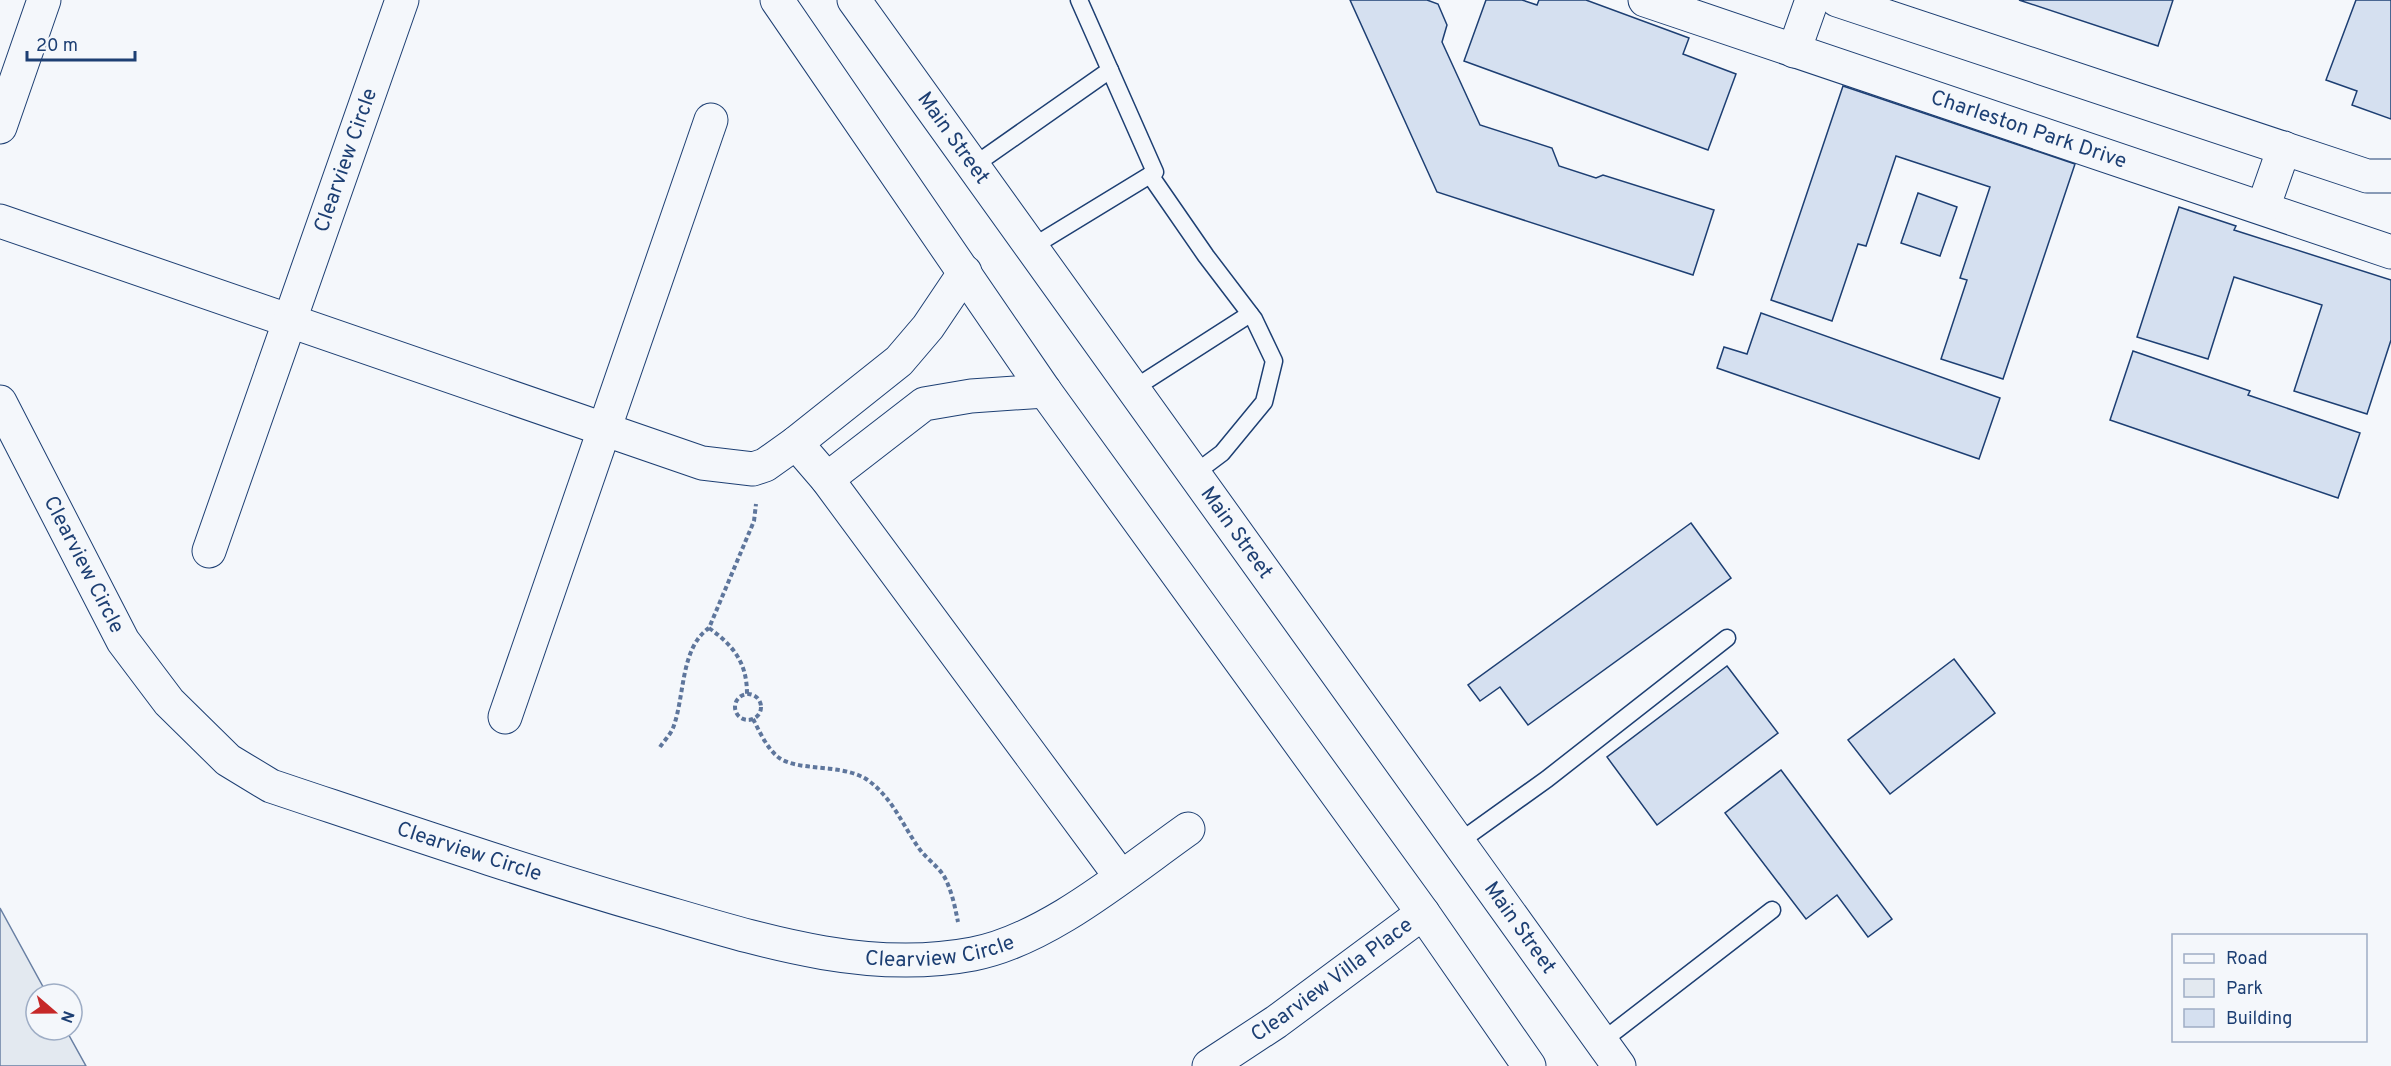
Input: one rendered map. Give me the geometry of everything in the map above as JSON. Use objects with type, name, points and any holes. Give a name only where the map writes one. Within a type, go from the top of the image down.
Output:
[{"type":"main road","points":[[0,127],[44,0]]},
{"type":"main road","name":"Clearview Circle","points":[[209,551],[402,0]]},
{"type":"main road","points":[[777,0],[1045,391],[1423,913],[1529,1066]]},
{"type":"main road","name":"Main Street","points":[[855,0],[1610,1054]]},
{"type":"main road","name":"Charleston Park Drive","points":[[1646,0],[2391,252]]},
{"type":"main road","points":[[1794,51],[1812,0]]},
{"type":"main road","points":[[1837,0],[2367,176],[2391,176]]},
{"type":"main road","points":[[505,717],[711,120]]},
{"type":"main road","points":[[2263,208],[2284,148]]},
{"type":"main road","points":[[0,221],[702,463],[753,469],[765,465],[796,443],[899,361],[928,327],[964,272]]},
{"type":"main road","points":[[868,385],[903,421]]},
{"type":"main road","points":[[827,479],[924,404],[971,396],[1045,391]]},
{"type":"main road","name":"Clearview Circle","points":[[0,402],[123,641],[169,702],[228,760],[271,786],[563,883],[708,925],[846,958],[919,962],[963,955],[1020,937],[1088,902],[1188,829]]},
{"type":"main road","points":[[796,443],[827,479],[1121,877]]},
{"type":"main road","name":"Clearview Villa Place","points":[[1209,1066],[1276,1022],[1423,913]]},
{"type":"lane","points":[[1032,247],[1155,172],[1079,0]]},
{"type":"lane","points":[[973,166],[1110,69]]},
{"type":"lane","points":[[1150,175],[1250,314],[1275,361],[1264,402],[1222,453],[1194,474]]},
{"type":"lane","points":[[1133,389],[1250,314]]},
{"type":"lane","points":[[1459,842],[1547,779],[1727,638]]},
{"type":"lane","points":[[1610,1054],[1772,910]]},
{"type":"path","points":[[660,747],[672,730],[691,650],[698,636],[709,628],[754,522],[756,504],[753,469]]},
{"type":"path","points":[[709,628],[737,653],[745,670],[747,694]]},
{"type":"path","points":[[747,694],[757,698],[761,705],[760,713],[753,718],[745,719],[736,711],[738,699],[747,694]]},
{"type":"path","points":[[753,718],[765,742],[780,758],[790,762],[827,766],[853,773],[882,792],[922,852],[944,876],[956,912],[963,955]]},
{"type":"green space","points":[[0,908],[40,982],[24,982],[24,1042],[73,1042],[86,1066],[0,1066]]},
{"type":"building","points":[[1350,0],[1427,0],[1438,4],[1447,25],[1442,42],[1480,125],[1552,148],[1559,166],[1596,178],[1603,175],[1714,210],[1693,275],[1437,192]]},
{"type":"building","points":[[1486,0],[1522,0],[1537,5],[1539,0],[1586,0],[1689,38],[1683,54],[1736,74],[1708,150],[1464,61]]},
{"type":"building","points":[[2019,0],[2173,0],[2158,46]]},
{"type":"building","points":[[2356,0],[2391,0],[2391,119],[2352,105],[2357,91],[2326,80]]},
{"type":"building","points":[[1843,86],[2075,164],[2003,379],[1941,359],[1967,280],[1960,278],[1990,187],[1896,156],[1866,246],[1858,244],[1832,321],[1771,300]]},
{"type":"building","points":[[1918,193],[1957,207],[1940,256],[1901,243]]},
{"type":"building","points":[[2179,207],[2236,226],[2234,230],[2391,280],[2391,340],[2367,414],[2294,391],[2322,305],[2234,277],[2208,359],[2137,337]]},
{"type":"building","points":[[1761,313],[2000,398],[1979,459],[1717,368],[1724,347],[1747,354]]},
{"type":"building","points":[[2133,351],[2250,391],[2248,395],[2360,433],[2338,498],[2110,420]]},
{"type":"building","points":[[1691,523],[1731,578],[1528,725],[1500,687],[1480,701],[1468,685]]},
{"type":"building","points":[[1954,659],[1995,713],[1890,794],[1848,740]]},
{"type":"building","points":[[1727,666],[1778,733],[1657,825],[1607,757]]},
{"type":"building","points":[[1781,770],[1892,919],[1868,937],[1837,895],[1806,919],[1725,813]]}]
